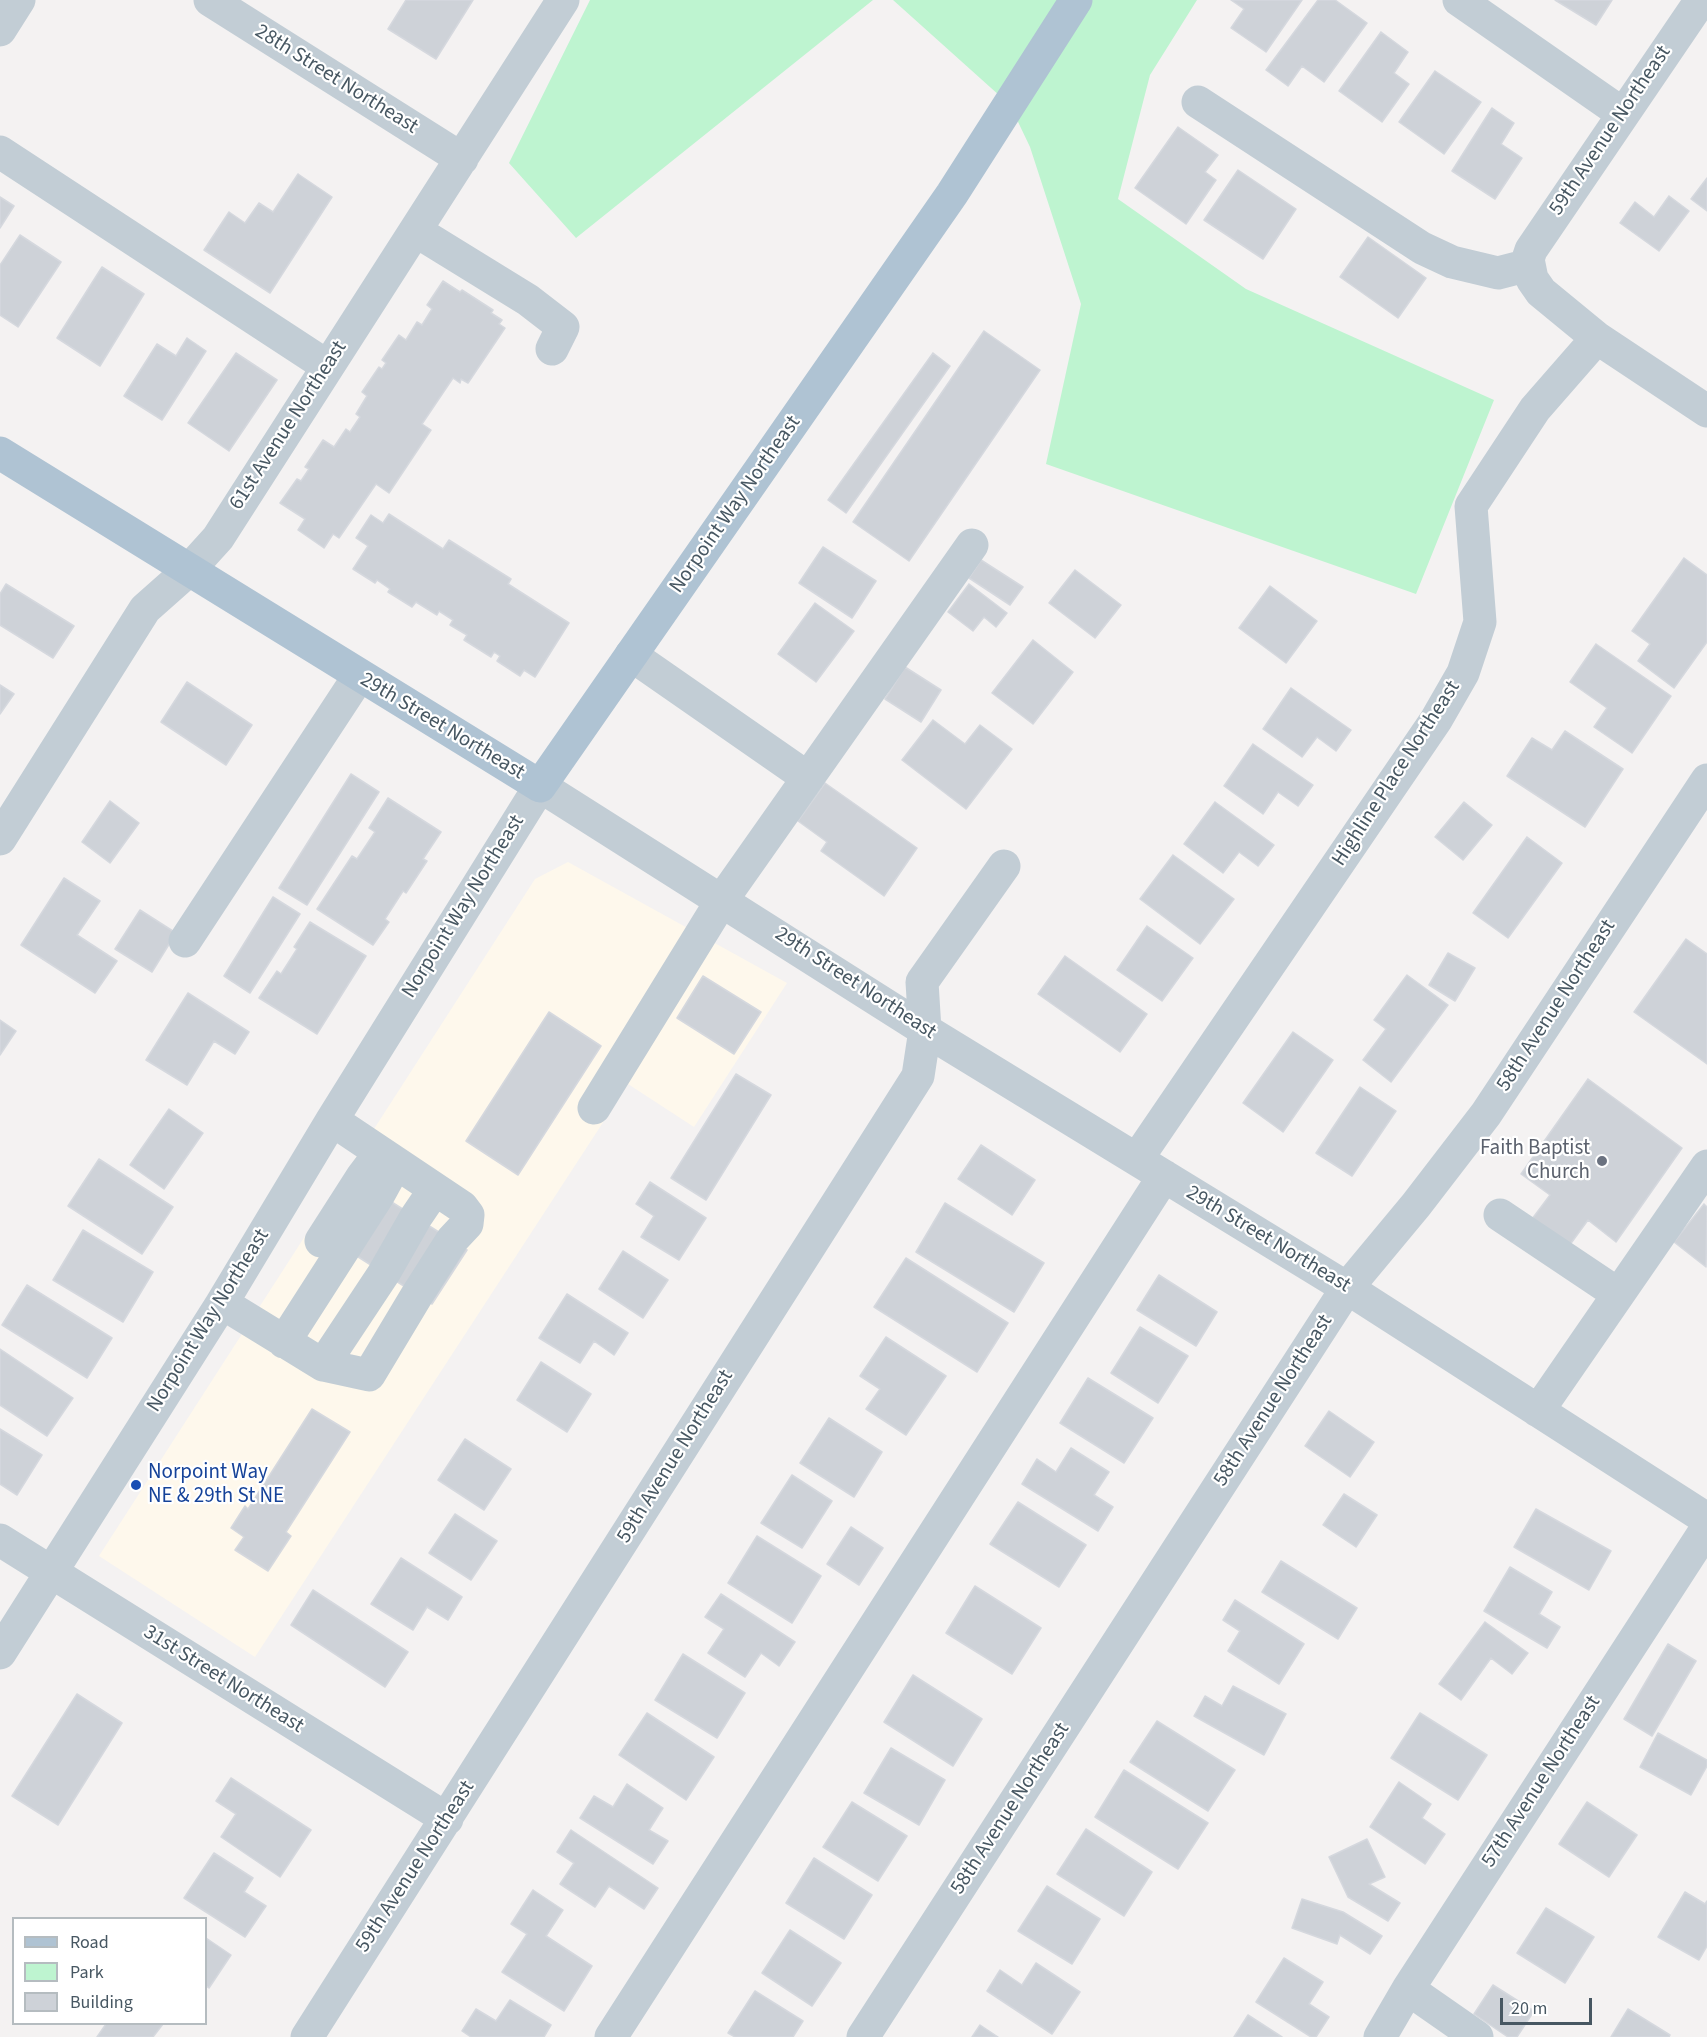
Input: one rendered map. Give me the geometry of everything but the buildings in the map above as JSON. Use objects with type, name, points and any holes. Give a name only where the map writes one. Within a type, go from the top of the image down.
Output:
[{"type":"main road","name":"Norpoint Way Northeast","points":[[540,786],[952,194],[1076,0]]},
{"type":"main road","name":"29th Street Northeast","points":[[0,453],[540,786]]},
{"type":"street","points":[[0,30],[19,0]]},
{"type":"street","name":"28th Street Northeast","points":[[210,0],[462,159]]},
{"type":"street","name":"61st Avenue Northeast","points":[[0,839],[145,609],[189,570],[218,538],[563,0]]},
{"type":"street","points":[[1459,0],[1623,114]]},
{"type":"street","name":"59th Avenue Northeast","points":[[1529,265],[1531,250],[1701,0]]},
{"type":"street","points":[[1198,102],[1422,248],[1452,262],[1498,273],[1529,265],[1532,279],[1541,292],[1597,338],[1707,411]]},
{"type":"street","points":[[0,152],[327,366]]},
{"type":"street","points":[[416,231],[528,300],[563,327],[552,349]]},
{"type":"street","name":"Highline Place Northeast","points":[[611,2037],[1150,1168],[1436,720],[1463,673],[1480,622],[1471,506],[1535,409],[1597,338]]},
{"type":"street","points":[[594,1108],[722,900],[972,545]]},
{"type":"street","points":[[631,655],[808,778]]},
{"type":"street","points":[[185,941],[359,676]]},
{"type":"street","name":"58th Avenue Northeast","points":[[863,2037],[1347,1288],[1416,1205],[1486,1114],[1707,780]]},
{"type":"street","name":"29th Street Northeast","points":[[540,786],[925,1030],[1347,1288],[1707,1519]]},
{"type":"street","name":"Norpoint Way Northeast","points":[[0,1653],[222,1303],[332,1120],[540,786]]},
{"type":"street","name":"59th Avenue Northeast","points":[[307,2037],[918,1076],[925,1030],[922,982],[1004,866]]},
{"type":"street","points":[[222,1303],[323,1365],[369,1375],[452,1240],[466,1224],[468,1215],[462,1207],[332,1120]]},
{"type":"street","points":[[274,1336],[362,1177],[388,1158]]},
{"type":"street","points":[[1538,1411],[1707,1166]]},
{"type":"street","points":[[323,1365],[384,1273],[435,1189]]},
{"type":"street","points":[[1500,1215],[1618,1294]]},
{"type":"street","name":"57th Avenue Northeast","points":[[1380,2037],[1408,1989],[1707,1528]]},
{"type":"street","name":"31st Street Northeast","points":[[0,1540],[447,1819]]},
{"type":"street","points":[[1408,1989],[1477,2037]]},
{"type":"shaded area","points":[[568,862],[787,983],[694,1127],[628,1084],[255,1657],[99,1556],[535,879]]},
{"type":"green space","points":[[590,0],[873,0],[576,238],[509,163]]},
{"type":"green space","points":[[893,0],[1197,0],[1150,75],[1118,199],[1246,289],[1494,400],[1416,594],[1046,464],[1081,304],[1030,147],[1010,105]]},
{"type":"place","name":"Faith Baptist Church","points":[[1602,1161]]},
{"type":"place","name":"Norpoint Way NE & 29th St NE","points":[[136,1485]]}]
